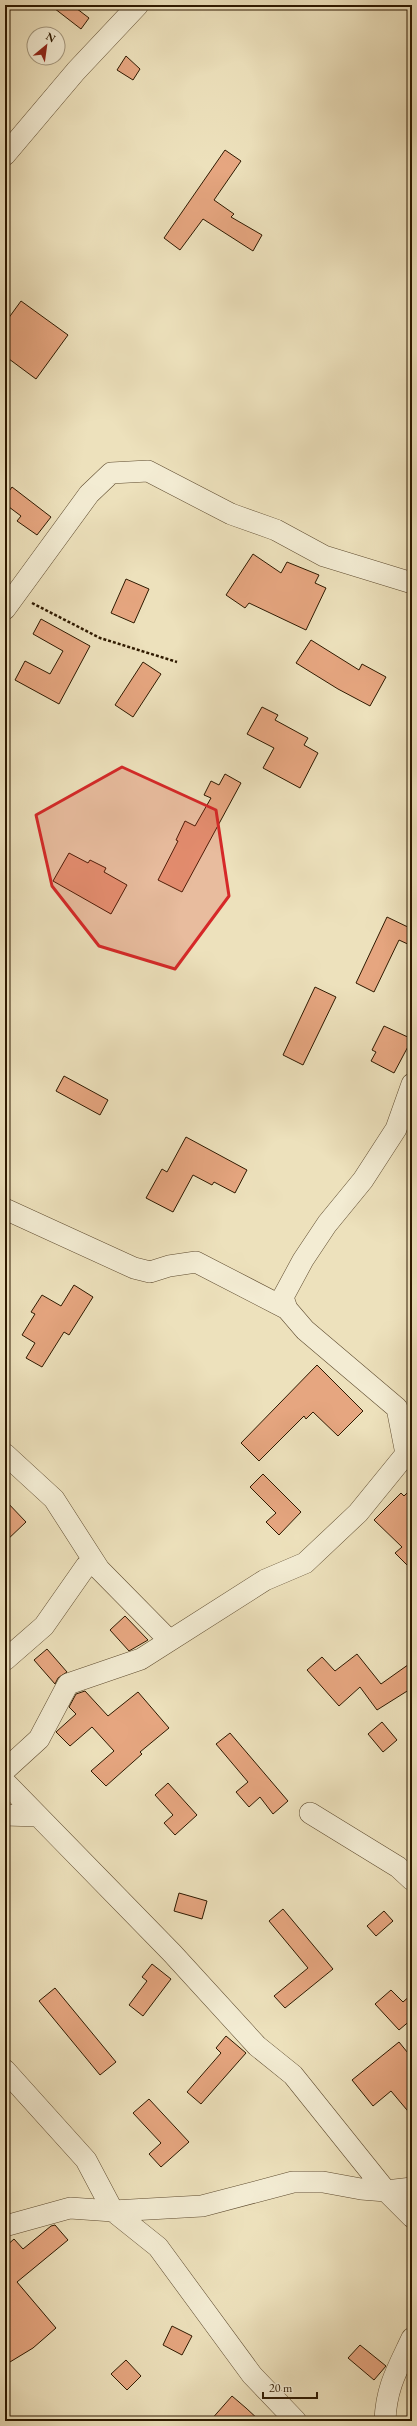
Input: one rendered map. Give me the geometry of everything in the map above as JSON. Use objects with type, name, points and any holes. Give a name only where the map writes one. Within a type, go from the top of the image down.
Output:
[{"type":"street","points":[[5,155],[76,71],[138,5]]},
{"type":"street","points":[[10,602],[89,494],[111,473],[148,471],[231,514],[276,530],[324,556],[412,583]]},
{"type":"street","points":[[286,1309],[284,1297],[303,1260],[326,1224],[363,1180],[396,1129],[412,1084]]},
{"type":"street","points":[[5,1209],[134,1268],[150,1272],[169,1266],[196,1262],[286,1309],[305,1330],[397,1408],[406,1454],[358,1513],[305,1563],[265,1580],[141,1659],[68,1684],[39,1739],[5,1770]]},
{"type":"street","points":[[5,1454],[54,1499],[99,1569],[169,1640]]},
{"type":"street","points":[[5,1660],[44,1626],[86,1566]]},
{"type":"street","points":[[5,1782],[172,1953],[257,2046],[293,2075],[386,2191],[412,2217]]},
{"type":"street","points":[[310,1813],[398,1867],[412,1880]]},
{"type":"street","points":[[5,1815],[38,1816]]},
{"type":"street","points":[[5,2070],[86,2160],[113,2211],[158,2247],[252,2375],[296,2421]]},
{"type":"street","points":[[5,2226],[70,2208],[113,2211],[202,2206],[294,2182],[323,2182],[361,2189],[386,2191],[412,2188]]},
{"type":"street","points":[[385,2421],[385,2402],[392,2378],[412,2338]]},
{"type":"path","points":[[10,602],[100,638],[178,662]]},
{"type":"highlighted area","points":[[122,767],[216,810],[229,896],[175,969],[99,946],[52,886],[36,815]]},
{"type":"building","points":[[50,5],[72,5],[89,18],[81,29]]},
{"type":"building","points":[[126,56],[140,69],[133,80],[117,70]]},
{"type":"building","points":[[225,150],[241,161],[214,200],[234,214],[231,217],[262,235],[253,251],[203,219],[180,250],[164,238]]},
{"type":"building","points":[[21,301],[68,335],[36,379],[5,356],[5,323]]},
{"type":"building","points":[[12,487],[51,517],[37,535],[17,521],[21,516],[5,504],[5,497]]},
{"type":"building","points":[[253,554],[281,573],[287,562],[319,575],[315,583],[326,588],[306,630],[249,603],[245,608],[226,595]]},
{"type":"building","points":[[126,579],[149,589],[134,623],[111,613]]},
{"type":"building","points":[[41,619],[90,646],[59,704],[15,680],[25,661],[50,674],[63,651],[33,634]]},
{"type":"building","points":[[311,640],[359,670],[362,664],[386,677],[370,706],[338,689],[296,663]]},
{"type":"building","points":[[143,662],[161,674],[133,717],[115,705]]},
{"type":"building","points":[[262,707],[278,715],[275,720],[308,738],[304,745],[318,753],[300,788],[263,768],[274,748],[247,734]]},
{"type":"building","points":[[225,774],[241,783],[182,892],[158,880],[178,841],[176,840],[185,821],[195,826],[211,798],[204,795],[211,781],[219,785]]},
{"type":"building","points":[[69,853],[88,863],[90,860],[106,868],[104,872],[127,885],[111,914],[53,881]]},
{"type":"building","points":[[387,917],[412,929],[412,946],[399,940],[374,992],[356,983]]},
{"type":"building","points":[[315,987],[336,997],[303,1065],[283,1055]]},
{"type":"building","points":[[384,1026],[412,1039],[394,1073],[371,1061],[376,1052],[372,1050]]},
{"type":"building","points":[[64,1076],[108,1100],[100,1115],[56,1091]]},
{"type":"building","points":[[186,1137],[247,1170],[235,1193],[214,1182],[212,1185],[193,1175],[173,1212],[146,1198],[162,1169],[167,1172]]},
{"type":"building","points":[[74,1285],[93,1297],[69,1335],[64,1332],[42,1367],[26,1358],[35,1343],[22,1335],[35,1314],[31,1312],[42,1295],[61,1306]]},
{"type":"building","points":[[317,1365],[363,1411],[338,1436],[313,1412],[306,1419],[304,1416],[259,1461],[241,1443]]},
{"type":"building","points":[[263,1474],[301,1512],[279,1535],[266,1522],[276,1513],[250,1487]]},
{"type":"building","points":[[412,1488],[412,1570],[395,1553],[402,1547],[374,1520],[401,1493],[404,1496]]},
{"type":"building","points":[[5,1500],[26,1522],[5,1542]]},
{"type":"building","points":[[125,1616],[148,1640],[129,1651],[110,1630]]},
{"type":"building","points":[[47,1649],[67,1672],[58,1678],[55,1684],[34,1660]]},
{"type":"building","points":[[357,1654],[381,1684],[412,1662],[412,1688],[377,1710],[360,1687],[339,1706],[307,1670],[322,1657],[335,1671]]},
{"type":"building","points":[[85,1691],[108,1716],[138,1692],[169,1728],[140,1752],[142,1754],[106,1786],[91,1771],[114,1751],[92,1727],[70,1746],[56,1732],[76,1714],[69,1707],[76,1694]]},
{"type":"building","points":[[382,1722],[397,1740],[383,1752],[368,1734]]},
{"type":"building","points":[[230,1733],[288,1801],[273,1814],[260,1797],[249,1807],[236,1792],[248,1782],[216,1744]]},
{"type":"building","points":[[168,1783],[197,1815],[175,1835],[164,1823],[173,1815],[155,1795]]},
{"type":"building","points":[[179,1893],[207,1901],[202,1919],[174,1911]]},
{"type":"building","points":[[283,1909],[333,1969],[285,2008],[274,1996],[308,1968],[269,1921]]},
{"type":"building","points":[[384,1911],[393,1921],[376,1936],[367,1926]]},
{"type":"building","points":[[152,1964],[171,1979],[143,2016],[129,2005],[147,1981],[142,1977]]},
{"type":"building","points":[[55,1988],[116,2062],[100,2075],[39,2001]]},
{"type":"building","points":[[391,1990],[403,2002],[412,1994],[412,2019],[399,2030],[375,2004]]},
{"type":"building","points":[[226,2036],[246,2053],[201,2104],[187,2092],[221,2053],[216,2048]]},
{"type":"building","points":[[399,2042],[412,2058],[412,2116],[391,2091],[373,2106],[352,2080]]},
{"type":"building","points":[[149,2099],[189,2142],[161,2167],[149,2154],[161,2143],[133,2113]]},
{"type":"building","points":[[55,2225],[68,2240],[17,2282],[56,2328],[33,2348],[5,2365],[5,2247],[14,2239],[23,2249],[51,2226]]},
{"type":"building","points":[[172,2326],[192,2336],[182,2355],[163,2345]]},
{"type":"building","points":[[360,2345],[386,2366],[374,2380],[348,2358]]},
{"type":"building","points":[[126,2360],[141,2376],[127,2390],[111,2374]]},
{"type":"building","points":[[232,2396],[246,2408],[260,2421],[210,2421]]}]
